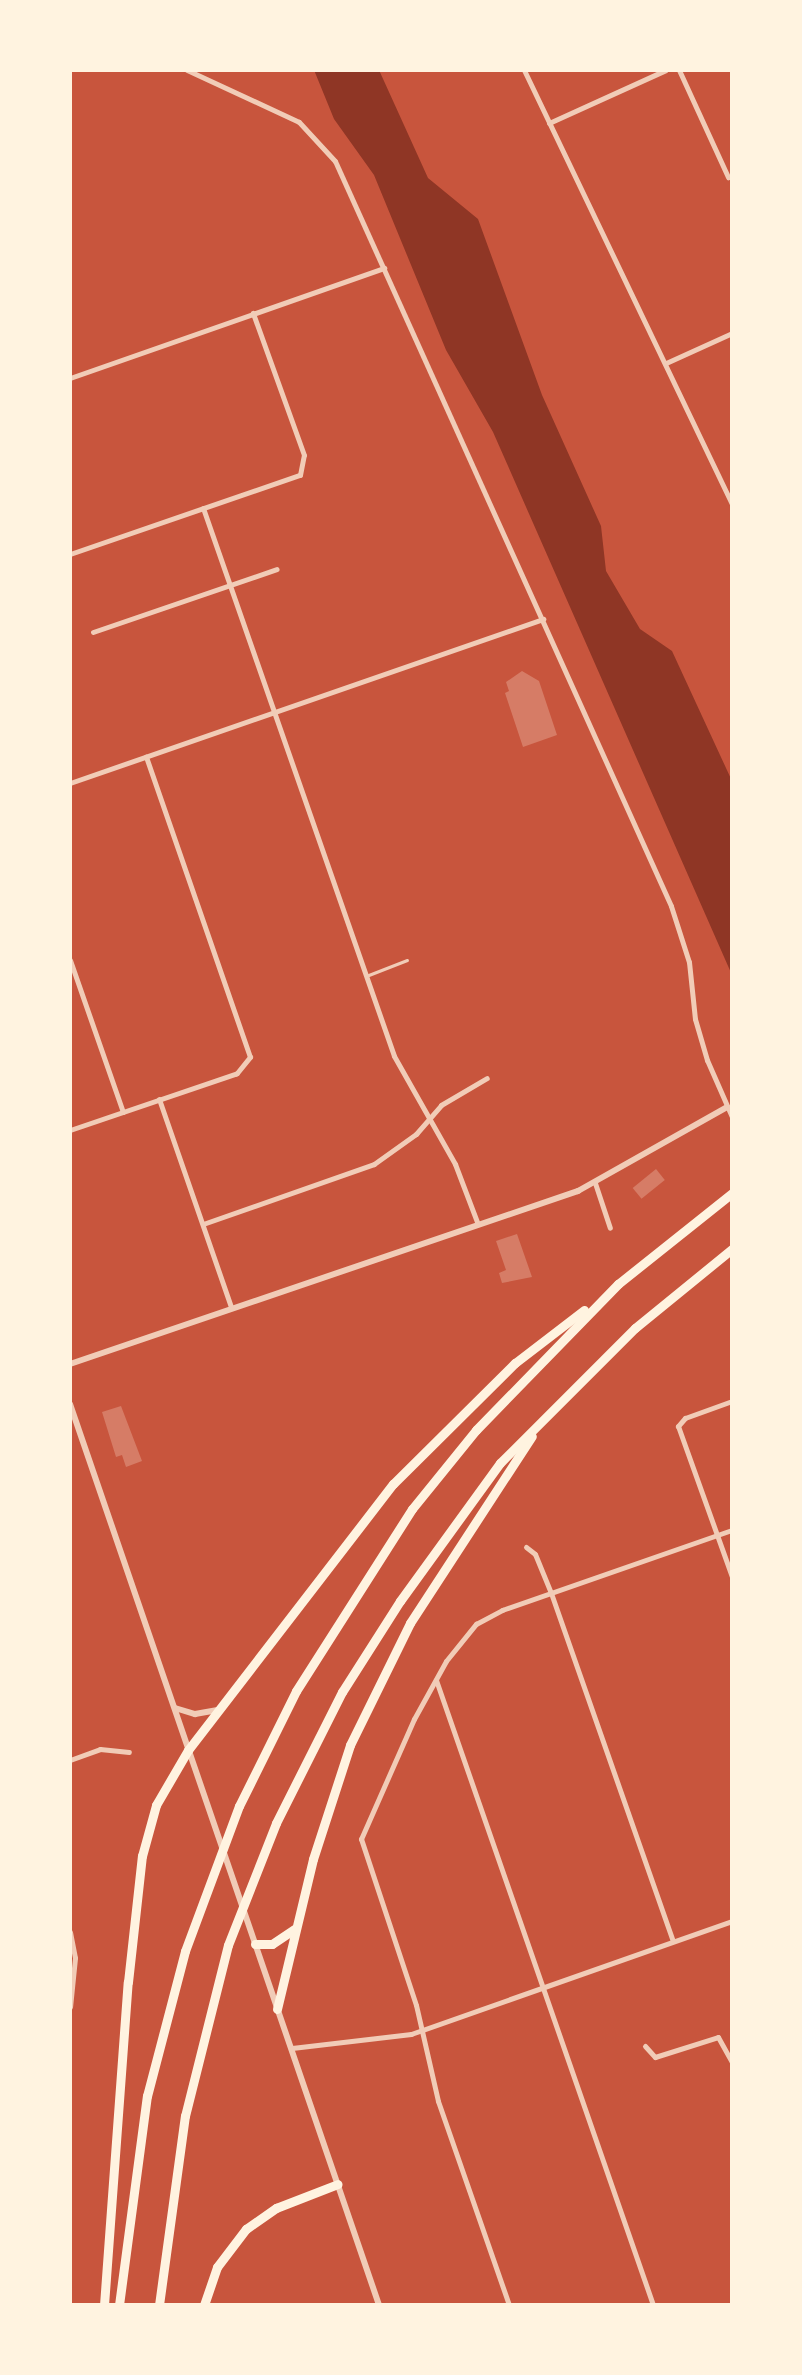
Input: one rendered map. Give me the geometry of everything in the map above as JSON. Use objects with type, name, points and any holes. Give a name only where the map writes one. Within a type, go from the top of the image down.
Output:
[{"type":"highway","points":[[104,2305],[142,1856],[156,1805],[188,1750],[367,1516],[434,1439],[515,1363],[732,1193]]},
{"type":"highway","points":[[159,2305],[185,2116],[228,1945],[262,1858],[342,1692],[376,1637],[477,1491],[547,1413],[635,1328],[732,1249]]},
{"type":"highway","points":[[119,2305],[147,2096],[208,1879],[239,1806],[323,1644],[412,1509],[539,1361],[618,1284]]},
{"type":"highway","points":[[277,2009],[294,1929],[342,1767],[384,1671],[441,1573],[547,1413]]},
{"type":"highway","points":[[255,1944],[272,1944],[294,1929]]},
{"type":"highway","points":[[204,2305],[217,2267],[246,2229],[276,2208],[338,2184]]},
{"type":"street","points":[[187,70],[283,113],[313,134],[335,161],[679,927],[693,979],[695,1019],[732,1117]]},
{"type":"street","points":[[524,70],[729,487],[732,504]]},
{"type":"street","points":[[549,123],[666,70]]},
{"type":"street","points":[[679,70],[728,177]]},
{"type":"street","points":[[70,378],[384,268]]},
{"type":"street","points":[[70,554],[302,471],[299,440],[253,313]]},
{"type":"street","points":[[666,363],[732,333]]},
{"type":"street","points":[[203,508],[394,1056],[463,1183],[477,1222]]},
{"type":"street","points":[[93,632],[277,569]]},
{"type":"street","points":[[70,783],[543,619]]},
{"type":"street","points":[[70,1130],[247,1067],[247,1049],[146,757]]},
{"type":"street","points":[[70,960],[123,1112]]},
{"type":"street","points":[[203,1224],[374,1164],[429,1119],[441,1105],[487,1078]]},
{"type":"street","points":[[159,1099],[231,1307]]},
{"type":"street","points":[[70,1364],[595,1183],[727,1107]]},
{"type":"street","points":[[595,1183],[610,1228]]},
{"type":"street","points":[[732,1401],[685,1418],[678,1426],[732,1577]]},
{"type":"street","points":[[70,1404],[379,2305]]},
{"type":"street","points":[[509,2305],[438,2101],[422,2029],[361,1844],[389,1775],[436,1680],[476,1624],[551,1593],[732,1530]]},
{"type":"street","points":[[526,1547],[535,1554],[551,1593],[673,1941]]},
{"type":"street","points":[[436,1680],[653,2305]]},
{"type":"street","points":[[173,1707],[195,1714],[221,1708]]},
{"type":"street","points":[[70,1760],[100,1749],[129,1752]]},
{"type":"street","points":[[292,2048],[333,2040],[386,2038],[422,2029],[732,1921]]},
{"type":"street","points":[[70,1932],[70,2007]]},
{"type":"street","points":[[645,2046],[655,2057],[718,2037],[730,2051],[732,2062]]},
{"type":"lane","points":[[366,976],[407,960]]},
{"type":"shaded area","points":[[314,70],[379,70],[428,178],[478,219],[542,395],[601,526],[606,571],[640,629],[672,651],[732,781],[732,975],[493,432],[446,350],[374,175],[334,119]]},
{"type":"building","points":[[522,671],[539,681],[557,735],[523,747],[505,693],[509,691],[506,682]]},
{"type":"building","points":[[656,1169],[665,1180],[641,1199],[633,1188]]},
{"type":"building","points":[[517,1234],[532,1277],[502,1283],[499,1273],[506,1270],[496,1241]]},
{"type":"building","points":[[121,1406],[142,1461],[126,1467],[122,1455],[116,1457],[102,1412]]}]
